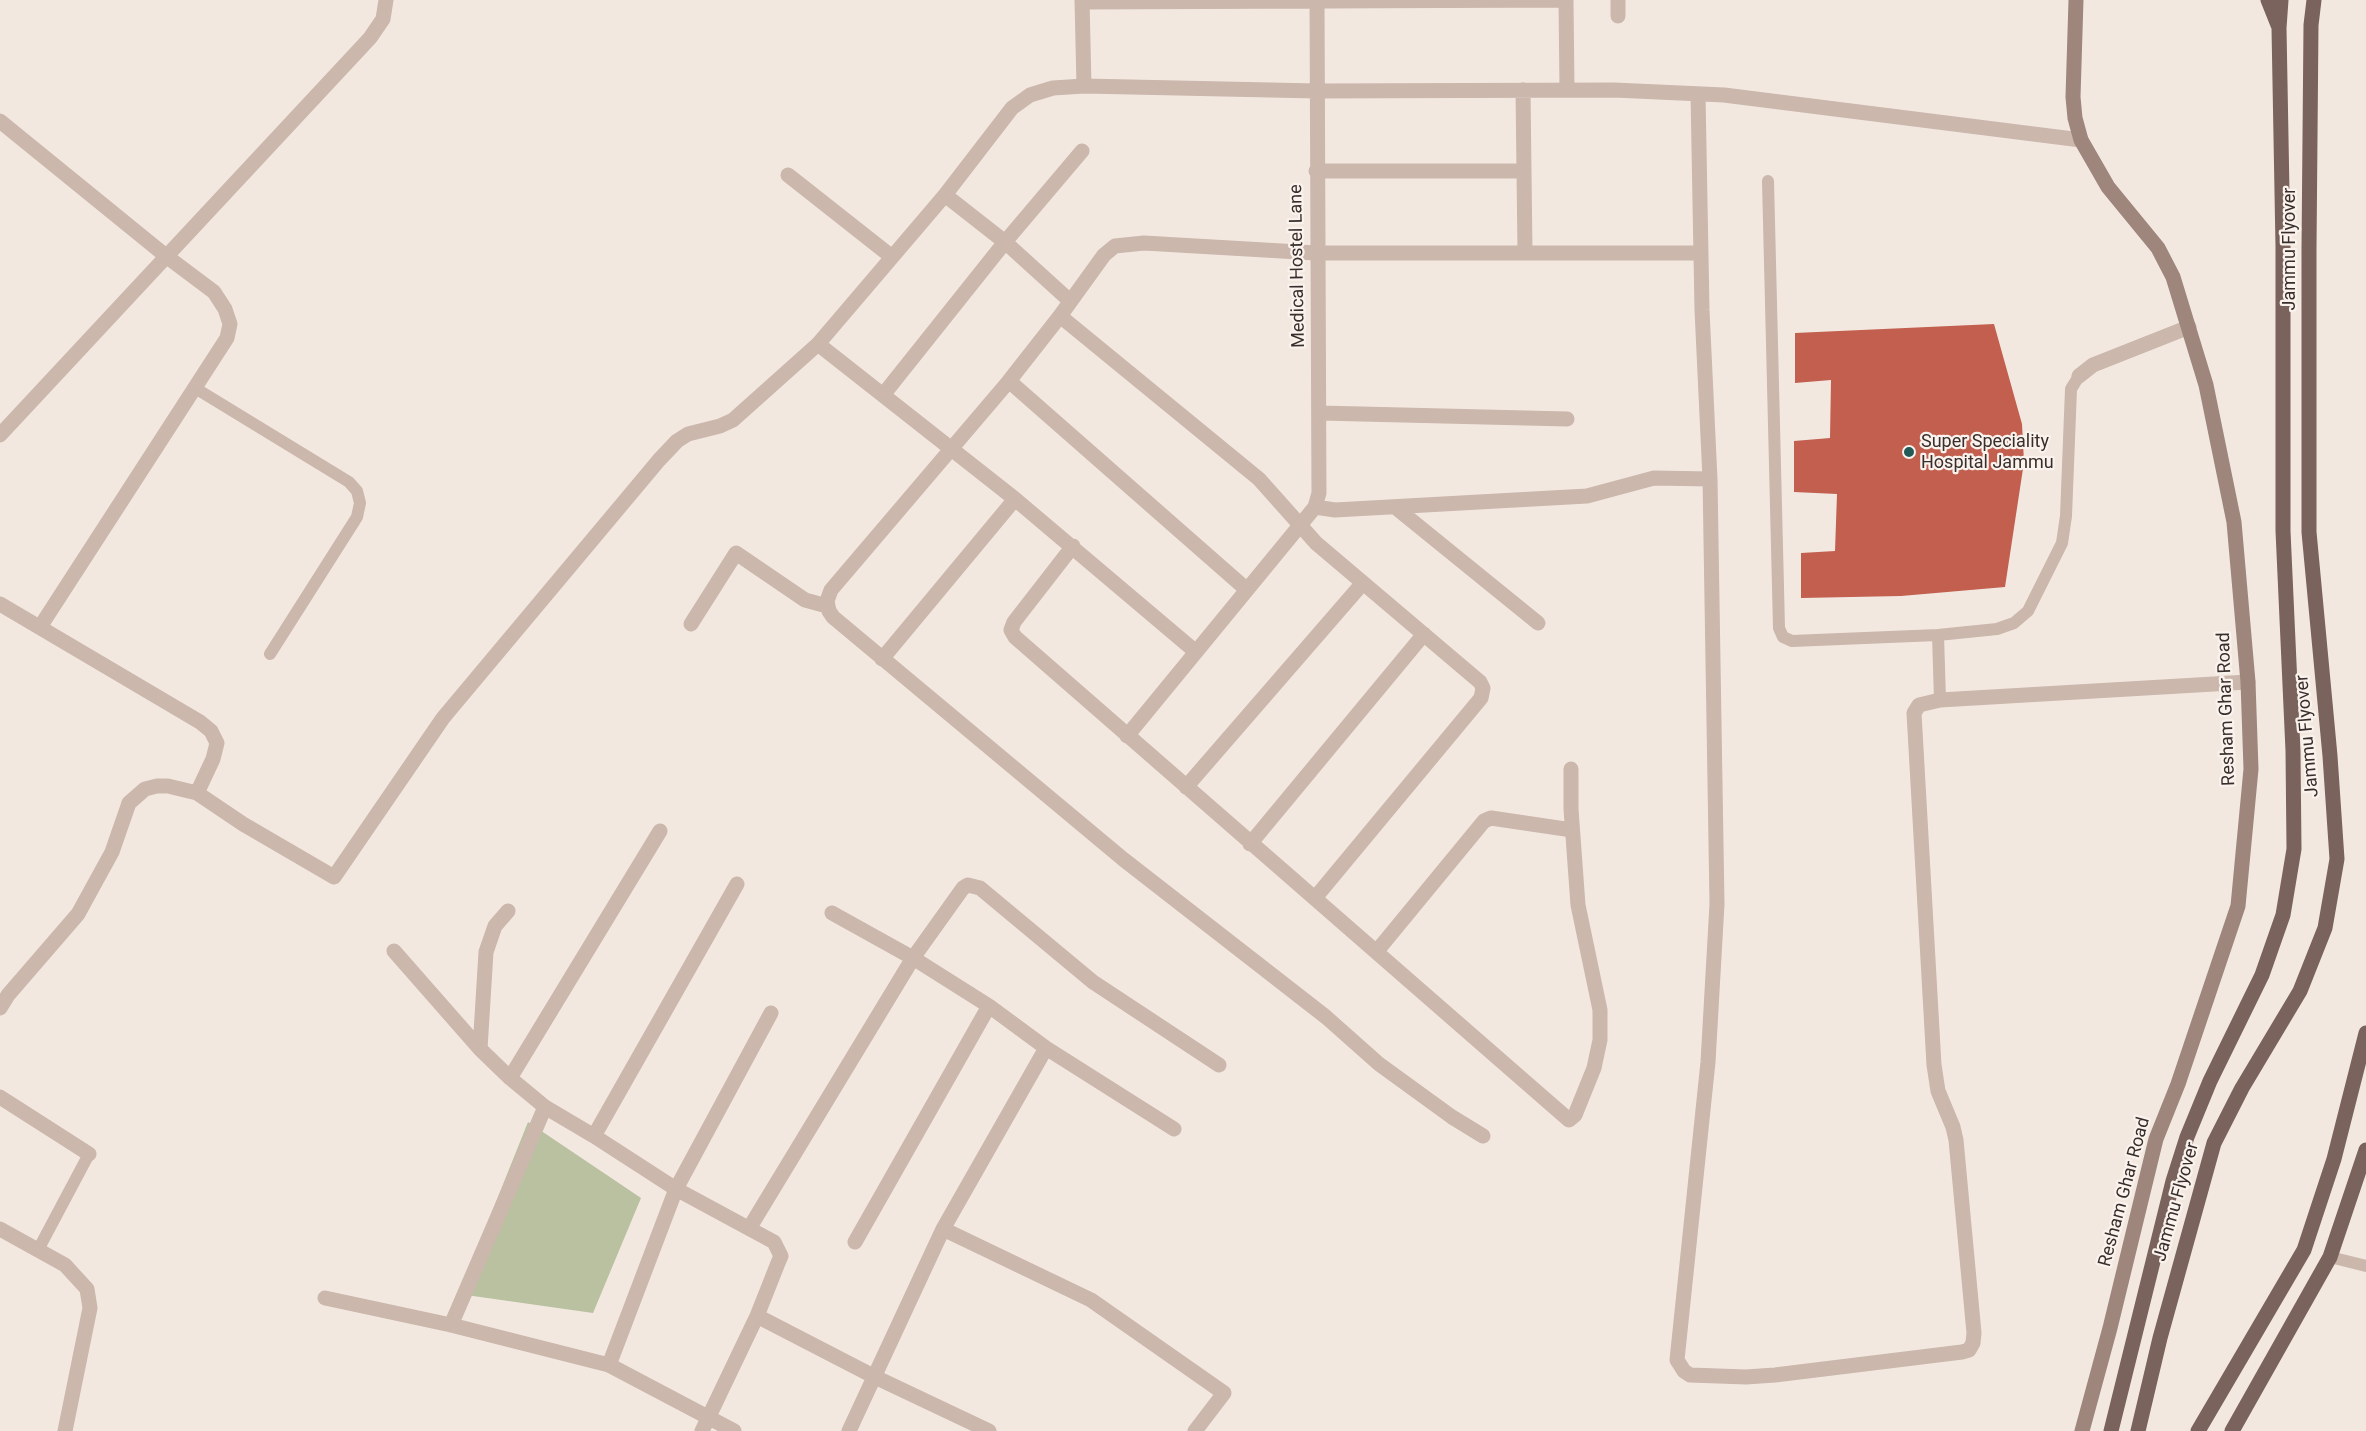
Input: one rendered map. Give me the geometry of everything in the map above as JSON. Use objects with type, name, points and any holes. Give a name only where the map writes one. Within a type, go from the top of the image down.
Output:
[{"type":"main road","points":[[2268,0],[2279,28]]},
{"type":"main road","name":"Jammu Flyover","points":[[2111,1431],[2167,1204],[2187,1137],[2210,1081],[2262,975],[2283,915],[2294,849],[2293,752],[2283,531],[2283,247],[2279,92],[2281,0]]},
{"type":"main road","name":"Jammu Flyover","points":[[2138,1431],[2166,1315],[2214,1143],[2242,1088],[2300,992],[2325,928],[2337,859],[2330,756],[2309,532],[2309,226],[2311,25],[2314,0]]},
{"type":"main road","points":[[2198,1431],[2304,1250],[2334,1159],[2366,1033]]},
{"type":"main road","points":[[2232,1431],[2331,1257],[2366,1150]]},
{"type":"street","points":[[0,435],[370,38],[383,19],[387,0]]},
{"type":"street","points":[[1618,0],[1618,16]]},
{"type":"street","name":"Resham Ghar Road","points":[[2076,0],[2073,97],[2075,118],[2081,140],[2108,187],[2158,249],[2173,277],[2190,327],[2205,385],[2234,522],[2248,681],[2251,769],[2238,906],[2178,1084],[2156,1138],[2110,1328],[2082,1431]]},
{"type":"street","points":[[1084,86],[1082,1],[1566,1],[1567,89]]},
{"type":"street","name":"Medical Hostel Lane","points":[[1315,507],[1320,475],[1317,1]]},
{"type":"street","points":[[0,1008],[8,995],[78,914],[112,852],[129,803],[145,789],[168,786],[197,793],[243,824],[334,878],[442,718],[659,460],[677,441],[688,434],[733,420],[818,344],[945,195],[1012,108],[1030,95],[1053,88],[1084,86],[1317,91],[1567,89],[1724,95],[2081,140]]},
{"type":"street","points":[[1523,90],[1525,253]]},
{"type":"street","points":[[1698,94],[1701,253],[1710,479],[1717,904],[1708,1062],[1677,1360],[1684,1371],[1690,1375],[1746,1377],[1775,1375],[1962,1352],[1969,1350],[1973,1343],[1974,1333],[1956,1140],[1953,1126],[1938,1091],[1934,1065],[1914,713],[1919,705],[1940,700],[2248,681]]},
{"type":"street","points":[[0,121],[166,256],[214,292],[225,309],[230,324],[227,338],[40,627]]},
{"type":"street","points":[[883,395],[1005,242],[1082,151]]},
{"type":"street","points":[[1317,171],[1524,171]]},
{"type":"street","points":[[788,175],[892,257]]},
{"type":"street","points":[[945,195],[1005,242],[1070,301]]},
{"type":"street","points":[[1483,1136],[1452,1118],[1379,1064],[1326,1017],[1123,859],[833,617],[827,606],[831,590],[1009,381],[1104,255],[1116,246],[1128,243],[1317,253],[1701,253]]},
{"type":"street","points":[[1060,316],[1259,479],[1316,543],[1480,681],[1483,688],[1481,698],[1315,898]]},
{"type":"street","points":[[2079,376],[2093,365],[2190,327]]},
{"type":"street","points":[[818,344],[1016,499],[1196,652]]},
{"type":"street","points":[[1009,381],[1246,589]]},
{"type":"street","points":[[1320,413],[1567,419]]},
{"type":"street","points":[[1128,736],[1315,507],[1335,510],[1587,496],[1654,478],[1710,479]]},
{"type":"street","points":[[882,658],[1016,499]]},
{"type":"street","points":[[1395,507],[1538,623]]},
{"type":"street","points":[[1073,546],[1014,622],[1011,630],[1015,638],[1569,1120],[1572,1119],[1594,1068],[1600,1040],[1600,1010],[1578,906],[1572,830],[1571,769]]},
{"type":"street","points":[[691,624],[736,553],[805,600],[827,606]]},
{"type":"street","points":[[1186,787],[1362,584]]},
{"type":"street","points":[[0,604],[200,722],[211,731],[217,743],[213,759],[197,793]]},
{"type":"street","points":[[1250,844],[1424,634]]},
{"type":"street","points":[[1377,951],[1484,821],[1491,818],[1572,830]]},
{"type":"street","points":[[510,1078],[660,831]]},
{"type":"street","points":[[594,1136],[737,884]]},
{"type":"street","points":[[750,1227],[913,958],[963,888],[974,885],[980,888],[1093,982],[1219,1065]]},
{"type":"street","points":[[480,1049],[486,952],[495,926],[507,911]]},
{"type":"street","points":[[832,913],[913,958],[989,1006],[1046,1048],[1174,1129]]},
{"type":"street","points":[[394,951],[480,1049],[545,1107],[676,1189],[774,1242],[781,1256],[757,1316],[706,1425]]},
{"type":"street","points":[[855,1242],[989,1006]]},
{"type":"street","points":[[609,1365],[676,1189],[771,1013]]},
{"type":"street","points":[[849,1431],[943,1228],[1046,1048]]},
{"type":"street","points":[[0,1097],[89,1154]]},
{"type":"street","points":[[451,1325],[545,1107]]},
{"type":"street","points":[[943,1228],[1091,1300],[1224,1394],[1195,1431]]},
{"type":"street","points":[[0,1229],[65,1265],[87,1289],[90,1308],[65,1431]]},
{"type":"street","points":[[325,1298],[451,1325],[609,1365],[706,1425],[734,1431]]},
{"type":"street","points":[[757,1316],[987,1431]]},
{"type":"lane","points":[[1768,181],[1779,628],[1783,638],[1792,641],[1938,635],[1997,629],[2014,623],[2028,611],[2062,543],[2066,516],[2071,389],[2079,376]]},
{"type":"lane","points":[[195,388],[349,482],[357,491],[360,503],[357,517],[270,654]]},
{"type":"lane","points":[[1938,635],[1940,700]]},
{"type":"lane","points":[[38,1250],[89,1154]]},
{"type":"lane","points":[[2331,1257],[2366,1266]]},
{"type":"green space","points":[[528,1122],[641,1198],[593,1313],[459,1294]]},
{"type":"building","name":"Super Speciality Hospital Jammu","points":[[1994,324],[2022,424],[2024,462],[2005,587],[1901,596],[1801,598],[1801,553],[1835,551],[1837,494],[1794,492],[1794,441],[1830,438],[1831,380],[1795,383],[1795,333]]},
{"type":"place","name":"Super Speciality Hospital Jammu","points":[[1909,452]]}]
